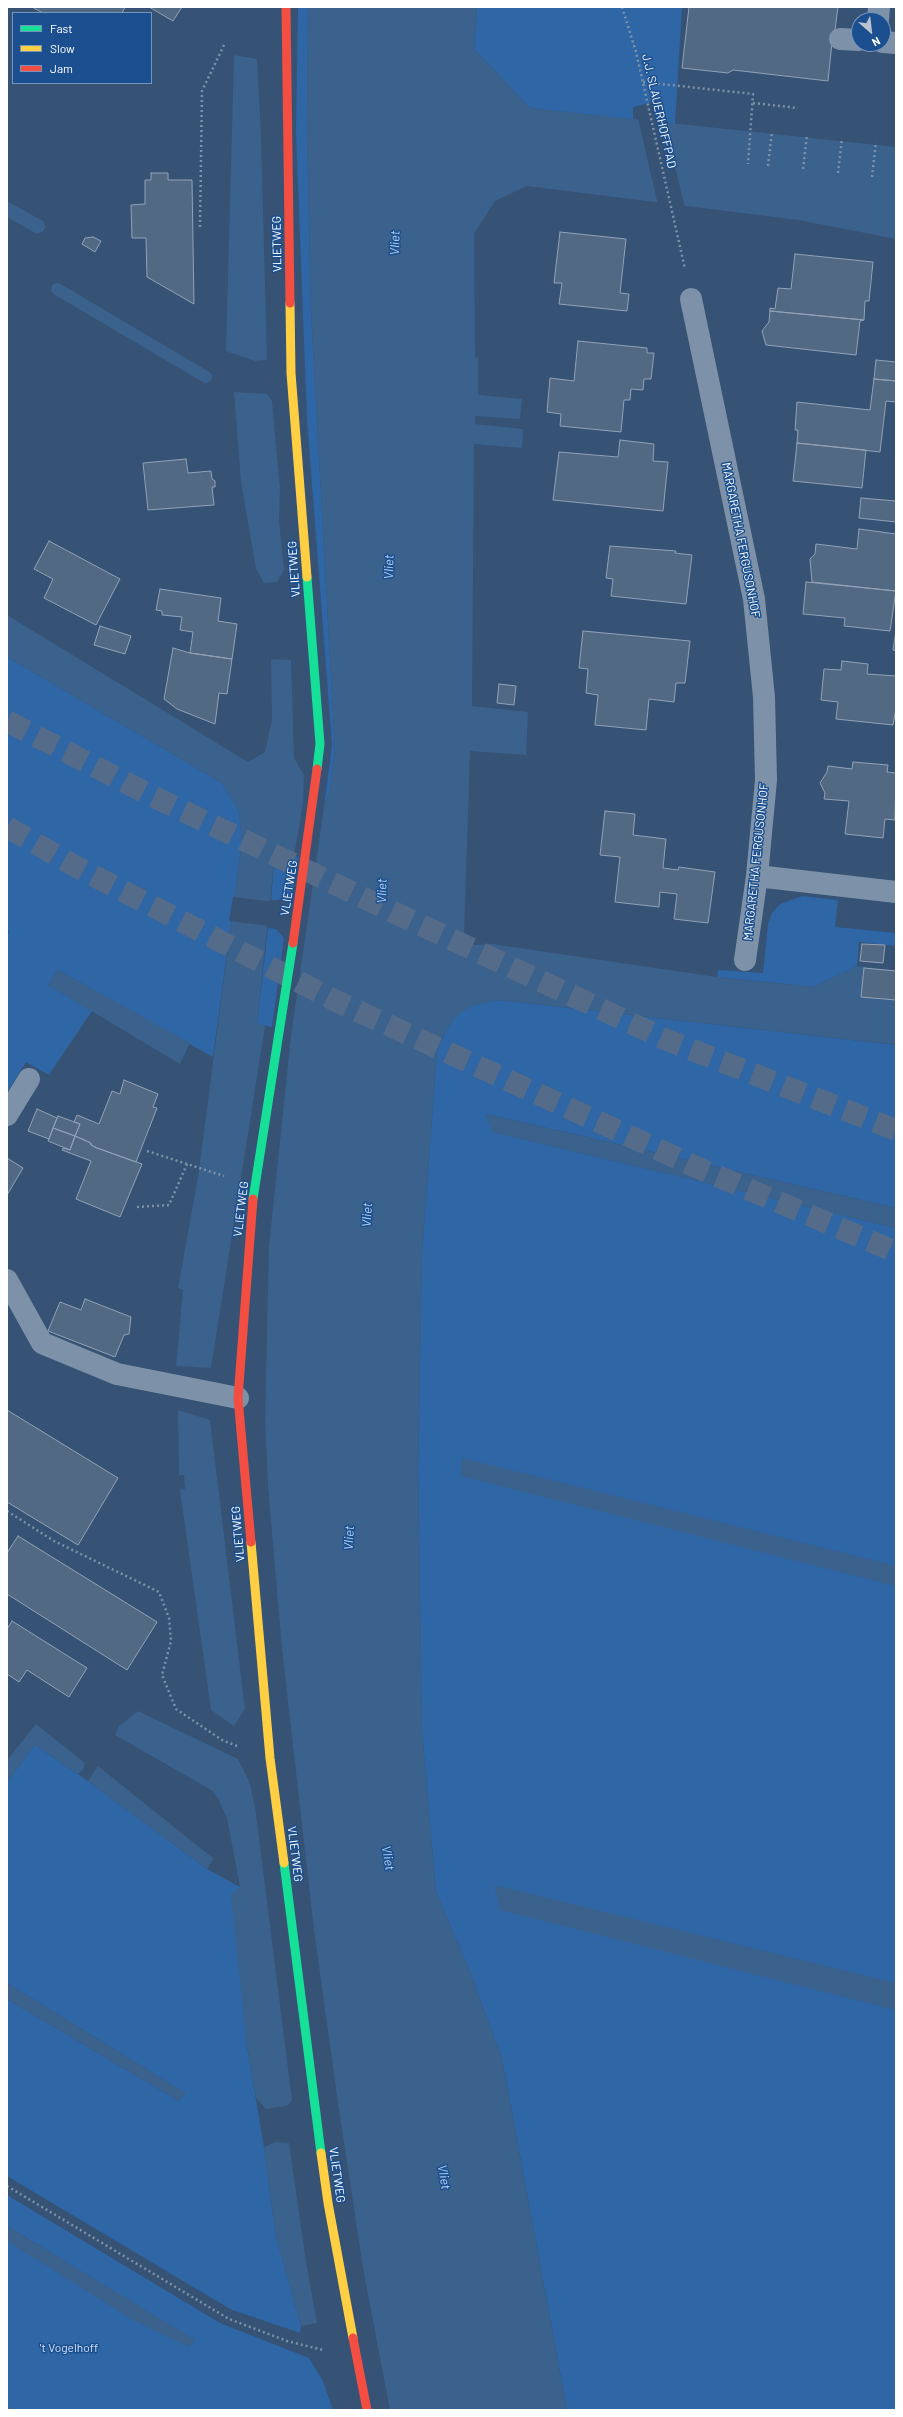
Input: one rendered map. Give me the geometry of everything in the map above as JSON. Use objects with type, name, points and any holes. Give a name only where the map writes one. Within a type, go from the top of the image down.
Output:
[{"type":"street","name":"VLIETWEG","points":[[286,7],[291,373],[320,744],[310,832],[252,1212],[238,1398],[270,1758],[328,2203],[367,2410]]},
{"type":"street","name":"MARGARETHA FERGUSONHOF","points":[[691,299],[754,599],[764,697],[766,780],[757,876],[745,960]]},
{"type":"street","points":[[757,876],[896,892]]},
{"type":"street","points":[[7,1115],[29,1080]]},
{"type":"street","points":[[7,1280],[42,1342],[117,1374],[238,1398]]},
{"type":"path","name":"J.J. SLAUERHOFFPAD","points":[[622,7],[636,52],[691,299]]},
{"type":"path","points":[[200,227],[202,91],[225,43]]},
{"type":"path","points":[[643,82],[754,94],[748,164]]},
{"type":"path","points":[[753,103],[798,108]]},
{"type":"path","points":[[768,166],[772,131]]},
{"type":"path","points":[[803,169],[807,135]]},
{"type":"path","points":[[838,173],[842,138]]},
{"type":"path","points":[[872,177],[876,142]]},
{"type":"path","points":[[146,1151],[230,1178]]},
{"type":"path","points":[[136,1207],[169,1205],[187,1164]]},
{"type":"path","points":[[7,1511],[54,1541],[159,1592],[169,1618],[171,1641],[162,1675],[176,1709],[222,1740],[270,1758]]},
{"type":"path","points":[[7,2186],[229,2319],[287,2341]]},
{"type":"green space","points":[[298,7],[308,7],[307,133],[311,311],[335,750],[330,791],[324,807],[332,745],[307,419],[296,132]]},
{"type":"green space","points":[[477,7],[682,7],[675,124],[668,123],[661,100],[633,107],[633,120],[530,108],[474,49]]},
{"type":"green space","points":[[7,657],[222,783],[239,811],[242,842],[213,1057],[58,970],[48,985],[92,1011],[49,1075],[26,1062],[7,1093],[7,935],[9,931],[7,929]]},
{"type":"green space","points":[[275,852],[299,857],[292,893],[278,900],[271,900]]},
{"type":"green space","points":[[802,896],[838,900],[835,927],[896,933],[896,946],[859,942],[857,966],[814,987],[717,977],[718,970],[763,973],[768,924],[772,913],[780,904]]},
{"type":"green space","points":[[268,928],[276,929],[284,938],[272,1027],[257,1024]]},
{"type":"green space","points":[[499,1000],[896,1045],[896,1208],[486,1114],[493,1132],[896,1228],[896,2410],[567,2410],[502,2059],[470,1972],[436,1892],[422,1732],[418,1468],[422,1252],[437,1051],[445,1032],[456,1016],[471,1005]]},
{"type":"green space","points":[[35,1745],[88,1781],[207,1869],[240,1887],[247,2046],[264,2147],[276,2236],[301,2326],[300,2333],[230,2309],[7,2176],[7,1999],[179,2101],[185,2093],[7,1983],[7,1782]]},
{"type":"green space","name":"'t Vogelhoff","points":[[7,2195],[220,2323],[309,2358],[323,2381],[333,2410],[7,2410],[7,2240],[189,2347],[194,2340],[7,2226]]},
{"type":"water","name":"Vliet","points":[[308,7],[477,7],[474,49],[530,108],[896,147],[896,239],[798,220],[527,186],[495,201],[474,234],[475,357],[478,358],[478,395],[522,399],[520,419],[475,416],[475,424],[523,429],[522,448],[474,444],[472,706],[528,712],[526,755],[470,751],[464,936],[474,945],[492,944],[717,977],[814,987],[857,966],[896,971],[896,1045],[499,1000],[471,1006],[456,1016],[445,1032],[437,1051],[422,1252],[418,1468],[422,1732],[436,1892],[470,1972],[502,2059],[567,2410],[390,2410],[364,2274],[339,2110],[314,1930],[282,1649],[268,1486],[265,1423],[269,1246],[291,1036],[324,807],[330,791],[335,750],[311,311],[307,133]]},
{"type":"water","points":[[234,55],[257,59],[261,135],[267,360],[255,361],[226,351]]},
{"type":"water","points":[[7,201],[43,221],[46,227],[42,232],[37,234],[7,217]]},
{"type":"water","points":[[234,392],[267,394],[272,401],[280,489],[279,521],[284,570],[277,582],[264,583],[256,569],[241,482]]},
{"type":"water","points":[[7,615],[248,762],[265,752],[272,720],[271,659],[291,660],[294,758],[304,775],[303,804],[294,856],[275,853],[257,1023],[265,1026],[211,1368],[176,1366],[183,1290],[178,1288],[198,1177],[242,842],[239,811],[222,783],[7,657]]},
{"type":"water","points":[[58,970],[190,1043],[180,1064],[48,985]]},
{"type":"water","points":[[486,1114],[896,1208],[896,1228],[492,1132]]},
{"type":"water","points":[[178,1410],[210,1420],[245,1709],[234,1726],[211,1710],[180,1490],[185,1489],[184,1475],[179,1475]]},
{"type":"water","points":[[462,1458],[896,1566],[896,1586],[461,1476]]},
{"type":"water","points":[[138,1711],[238,1759],[249,1781],[255,1806],[292,2100],[287,2106],[266,2109],[256,2098],[247,2046],[231,1895],[240,1887],[227,1818],[218,1798],[211,1790],[115,1735],[119,1726]]},
{"type":"water","points":[[36,1724],[85,1763],[83,1770],[78,1774],[35,1745],[7,1782],[7,1760]]},
{"type":"water","points":[[98,1766],[214,1859],[207,1869],[88,1781]]},
{"type":"water","points":[[494,1885],[896,1983],[896,2010],[500,1910]]},
{"type":"water","points":[[7,1983],[185,2093],[179,2101],[7,1999]]},
{"type":"water","points":[[275,2142],[289,2143],[306,2262],[317,2323],[301,2326],[276,2236],[264,2147]]},
{"type":"water","points":[[7,2226],[195,2340],[189,2347],[133,2320],[7,2241]]},
{"type":"pier","points":[[638,118],[664,121],[685,208],[658,205]]},
{"type":"pier","points":[[233,897],[273,902],[271,926],[229,921]]},
{"type":"building","points":[[32,7],[125,7],[122,12],[41,12]]},
{"type":"building","points":[[149,7],[182,7],[173,21]]},
{"type":"building","points":[[689,7],[838,7],[835,30],[833,33],[828,81],[733,70],[728,73],[682,68]]},
{"type":"building","points":[[151,173],[168,173],[168,180],[192,180],[194,304],[147,277],[146,238],[132,238],[131,205],[145,204],[145,180],[151,180]]},
{"type":"building","points":[[560,232],[626,239],[620,293],[629,294],[627,311],[559,304],[562,283],[554,283]]},
{"type":"building","points":[[93,237],[101,241],[95,252],[82,244],[85,238]]},
{"type":"building","points":[[795,254],[873,262],[869,301],[865,301],[864,320],[770,311],[770,308],[775,309],[778,288],[791,289]]},
{"type":"building","points":[[770,311],[864,320],[860,321],[856,355],[766,345],[762,331],[769,322]]},
{"type":"building","points":[[578,341],[647,348],[647,353],[654,353],[651,379],[644,379],[643,390],[631,389],[630,400],[624,400],[621,432],[560,426],[561,414],[547,412],[550,378],[574,381]]},
{"type":"building","points":[[876,360],[896,362],[896,381],[874,379]]},
{"type":"building","points":[[874,379],[896,381],[896,402],[886,401],[880,452],[797,443],[798,430],[795,430],[797,402],[870,410]]},
{"type":"building","points":[[620,440],[654,444],[653,461],[668,462],[663,511],[553,500],[559,452],[618,457]]},
{"type":"building","points":[[797,443],[866,450],[862,488],[793,481]]},
{"type":"building","points":[[186,459],[188,473],[211,471],[212,479],[215,481],[215,487],[212,487],[214,505],[148,510],[143,463]]},
{"type":"building","points":[[861,498],[896,501],[896,522],[859,518]]},
{"type":"building","points":[[859,529],[896,534],[896,591],[812,582],[810,559],[815,554],[816,544],[857,549]]},
{"type":"building","points":[[49,541],[120,579],[96,625],[44,598],[53,579],[34,569]]},
{"type":"building","points":[[610,546],[676,551],[675,553],[692,555],[686,604],[611,596],[613,579],[606,578]]},
{"type":"building","points":[[806,582],[896,591],[890,631],[844,626],[845,618],[803,614]]},
{"type":"building","points":[[160,589],[221,598],[218,621],[237,624],[232,659],[190,653],[193,632],[180,630],[182,617],[162,615],[162,611],[156,610]]},
{"type":"building","points":[[100,626],[131,636],[125,654],[94,645]]},
{"type":"building","points":[[583,631],[690,641],[685,683],[676,683],[674,702],[649,699],[646,730],[595,725],[598,695],[586,693],[588,669],[579,668]]},
{"type":"building","points":[[896,631],[896,651],[893,650]]},
{"type":"building","points":[[173,648],[190,653],[232,659],[227,694],[219,693],[215,724],[177,709],[164,699]]},
{"type":"building","points":[[842,661],[868,664],[867,674],[896,676],[896,708],[893,725],[836,719],[838,702],[821,700],[824,669],[841,670]]},
{"type":"building","points":[[499,684],[516,686],[514,705],[497,703]]},
{"type":"building","points":[[853,762],[888,765],[887,772],[896,773],[895,820],[885,819],[883,838],[845,834],[849,801],[824,799],[825,793],[820,783],[827,772],[828,766],[852,769]]},
{"type":"building","points":[[605,811],[635,814],[633,835],[666,839],[663,868],[678,870],[679,867],[715,872],[708,923],[674,919],[677,894],[660,892],[659,907],[615,902],[620,857],[600,855]]},
{"type":"building","points":[[862,944],[885,945],[883,963],[860,961]]},
{"type":"building","points":[[864,968],[896,971],[896,1000],[861,997]]},
{"type":"building","points":[[124,1080],[158,1094],[153,1107],[157,1108],[136,1162],[97,1148],[91,1145],[91,1143],[75,1136],[80,1124],[74,1122],[77,1115],[99,1124],[112,1091],[120,1094]]},
{"type":"building","points":[[37,1109],[57,1118],[49,1139],[28,1131]]},
{"type":"building","points":[[58,1116],[80,1124],[75,1136],[53,1128]]},
{"type":"building","points":[[53,1128],[75,1136],[70,1150],[48,1141]]},
{"type":"building","points":[[75,1136],[91,1143],[91,1145],[97,1148],[142,1164],[120,1217],[76,1199],[91,1161],[62,1150],[63,1148],[70,1150]]},
{"type":"building","points":[[7,1158],[23,1168],[7,1195]]},
{"type":"building","points":[[85,1299],[131,1317],[129,1334],[124,1335],[115,1357],[48,1331],[60,1302],[81,1310]]},
{"type":"building","points":[[7,1410],[118,1478],[78,1545],[7,1502]]},
{"type":"building","points":[[18,1536],[157,1622],[127,1670],[7,1594],[7,1553]]},
{"type":"building","points":[[12,1621],[87,1668],[69,1697],[27,1670],[19,1682],[7,1674],[7,1629]]},
{"type":"waterway","points":[[57,289],[206,377]]},
{"type":"tunnel","points":[[7,721],[148,794],[393,912],[667,1040],[896,1130]]},
{"type":"tunnel","points":[[7,827],[71,864],[336,1001],[703,1170],[896,1252]]},
{"type":"traffic: fast","points":[[307,577],[320,744],[317,769]]},
{"type":"traffic: fast","points":[[253,1199],[293,943]]},
{"type":"traffic: fast","points":[[284,1863],[321,2153]]},
{"type":"traffic: slow","points":[[290,303],[291,373],[307,577]]},
{"type":"traffic: slow","points":[[251,1542],[270,1758],[284,1863]]},
{"type":"traffic: slow","points":[[321,2153],[328,2203],[353,2338]]},
{"type":"traffic: jam","points":[[286,7],[290,303]]},
{"type":"traffic: jam","points":[[293,943],[317,769]]},
{"type":"traffic: jam","points":[[251,1542],[238,1398],[253,1199]]},
{"type":"traffic: jam","points":[[353,2338],[367,2410]]}]
